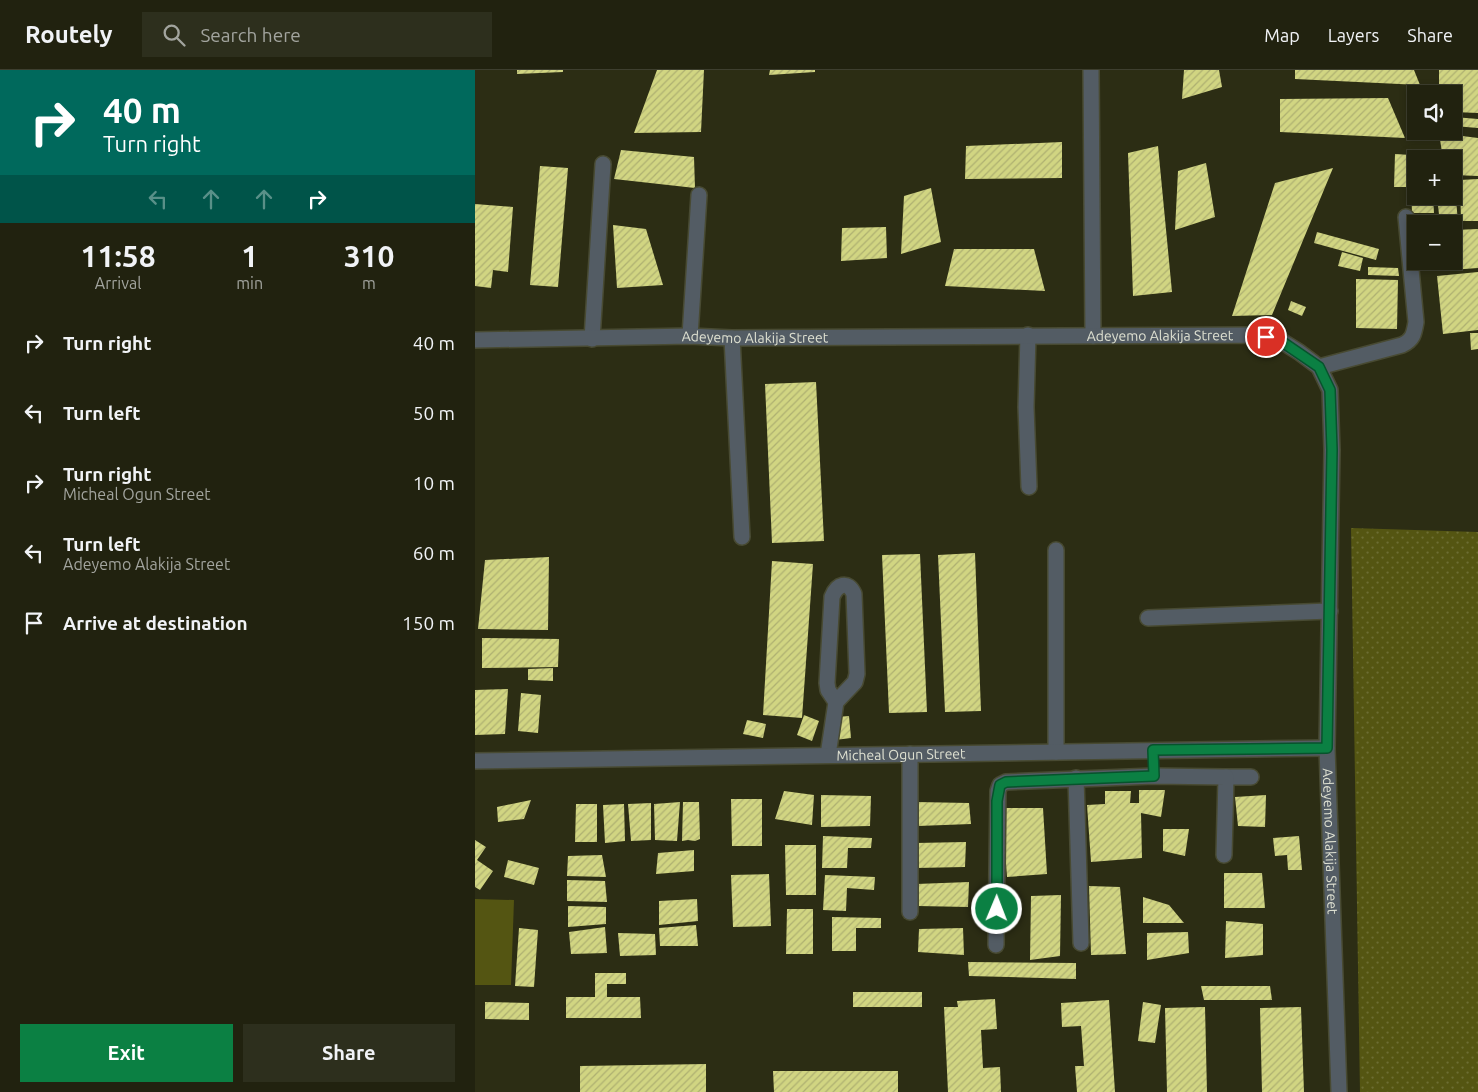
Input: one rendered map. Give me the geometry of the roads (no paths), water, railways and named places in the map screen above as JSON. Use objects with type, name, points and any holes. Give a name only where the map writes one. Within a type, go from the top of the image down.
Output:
[{"type":"street","points":[[1091,70],[1093,336]]},
{"type":"street","points":[[592,339],[603,164]]},
{"type":"street","points":[[690,336],[699,195]]},
{"type":"street","points":[[1319,367],[1402,345],[1410,341],[1415,322],[1406,217]]},
{"type":"street","points":[[1028,335],[1026,407],[1029,487]]},
{"type":"street","name":"Adeyemo Alakija Street","points":[[475,340],[690,336],[732,338],[1253,335],[1278,339],[1319,367],[1330,390],[1332,450],[1327,748],[1339,1092]]},
{"type":"street","points":[[732,338],[742,537]]},
{"type":"street","points":[[1056,550],[1056,752]]},
{"type":"street","points":[[828,755],[835,702],[855,682],[857,674],[855,594],[851,588],[842,584],[837,588],[832,597],[827,683],[828,690],[835,702]]},
{"type":"street","points":[[1148,618],[1329,611]]},
{"type":"street","name":"Micheal Ogun Street","points":[[475,761],[1327,748]]},
{"type":"street","points":[[1153,750],[1154,776]]},
{"type":"street","points":[[910,754],[910,912]]},
{"type":"street","points":[[996,945],[997,801],[1000,785],[1006,782],[1077,778],[1154,776],[1251,778]]},
{"type":"street","points":[[1224,855],[1226,777]]},
{"type":"street","points":[[1077,778],[1081,943]]}]
